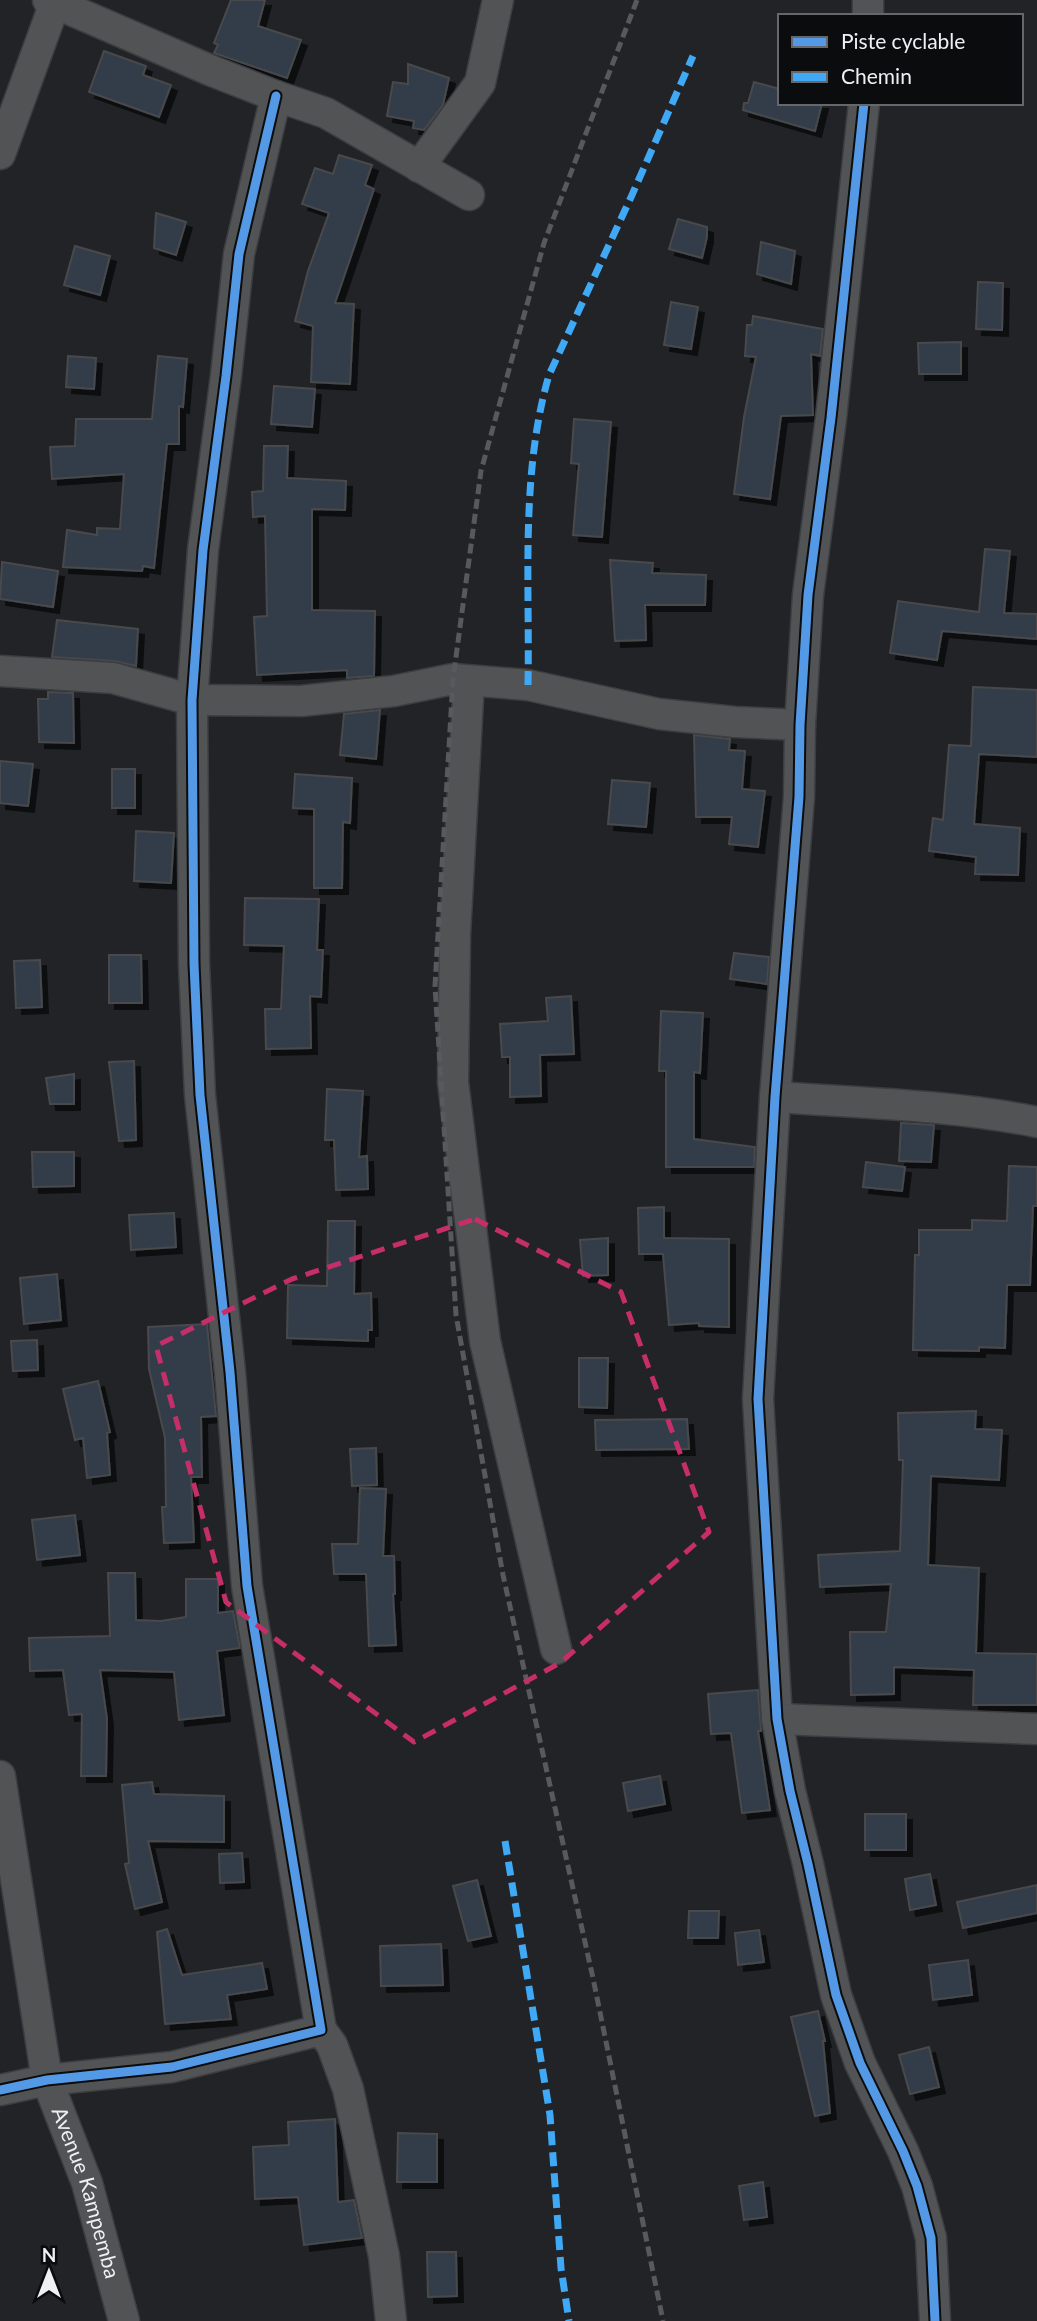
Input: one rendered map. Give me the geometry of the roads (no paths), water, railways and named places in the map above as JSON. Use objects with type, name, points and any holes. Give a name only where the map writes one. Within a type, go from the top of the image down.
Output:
[{"type":"street","points":[[419,167],[480,83],[498,0]]},
{"type":"street","points":[[0,154],[53,1],[212,71],[326,113],[469,195]]},
{"type":"street","points":[[276,96],[239,254],[203,550],[192,700],[194,964],[200,1095],[230,1372],[247,1586],[321,2030],[332,2045],[348,2089],[384,2256],[391,2321]]},
{"type":"street","points":[[864,105],[831,418],[808,595],[800,725],[799,797],[775,1097],[758,1399],[777,1719],[790,1791],[836,1995],[860,2063],[913,2174],[928,2225],[935,2321]]},
{"type":"street","points":[[0,671],[113,678],[192,700],[301,701],[394,691],[453,679],[528,685],[659,714],[800,725]]},
{"type":"street","points":[[469,681],[455,933],[453,1082],[485,1341],[556,1649]]},
{"type":"street","points":[[775,1097],[920,1108],[1037,1122]]},
{"type":"street","points":[[777,1719],[1037,1729]]},
{"type":"street","name":"Avenue Kampemba","points":[[0,1776],[47,2080],[87,2183],[124,2321]]},
{"type":"street","points":[[0,2090],[47,2080],[172,2067],[321,2030]]},
{"type":"railway","points":[[637,0],[544,243],[481,471],[453,679],[435,986],[456,1315],[503,1575],[593,1978],[663,2321]]}]
